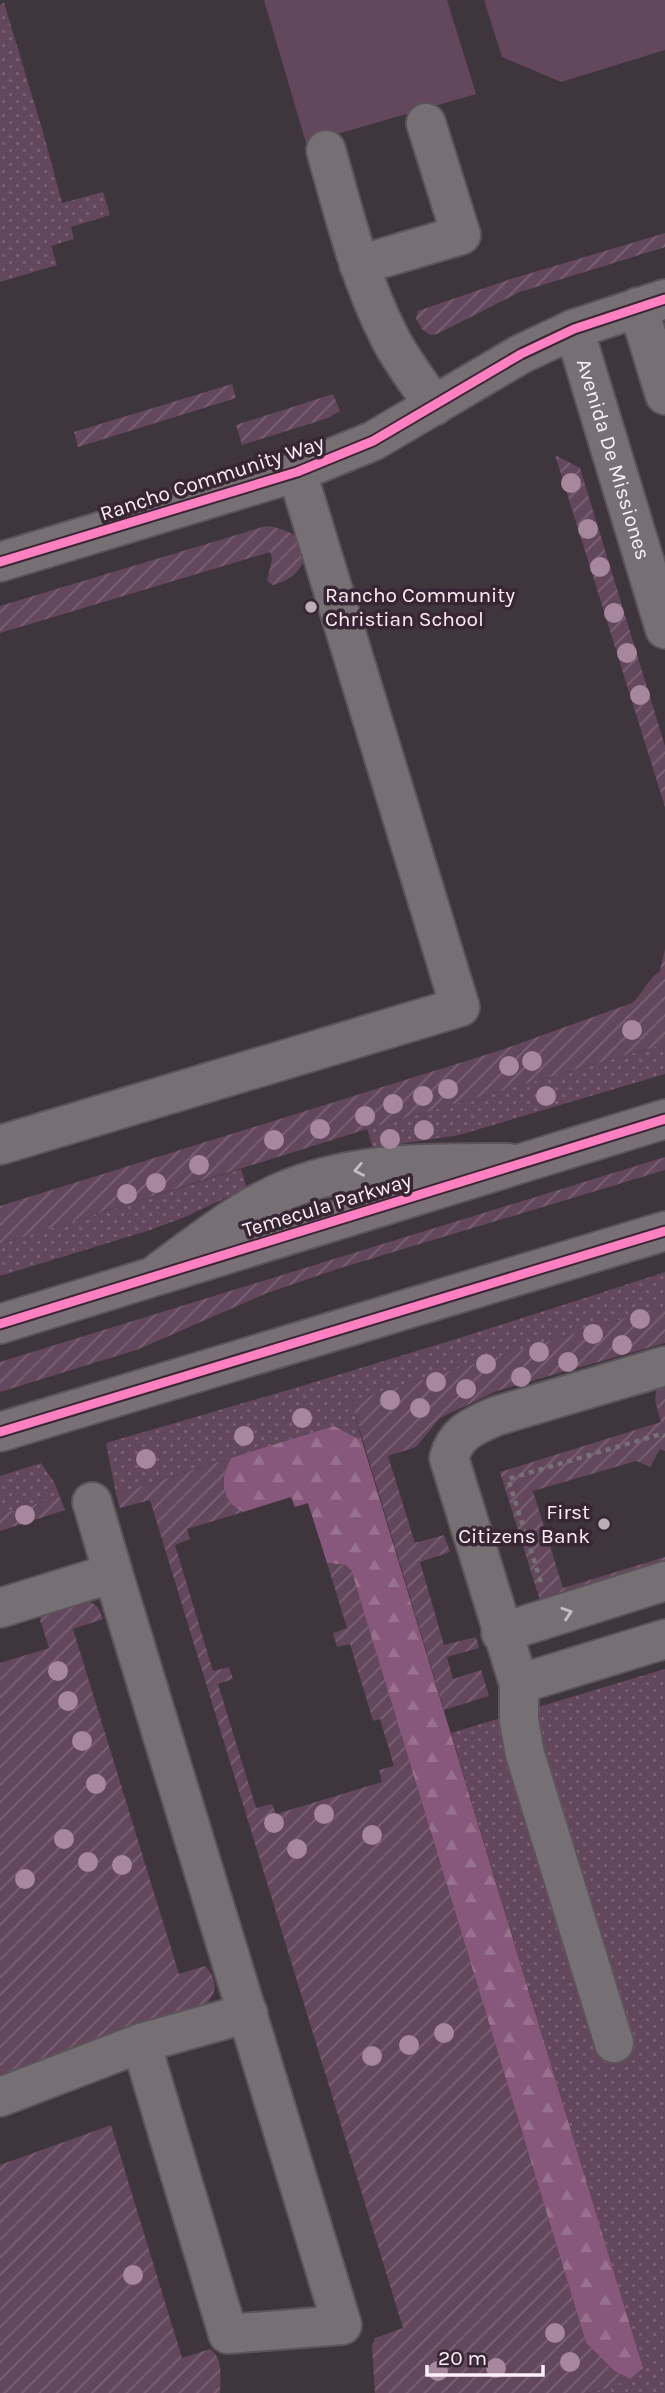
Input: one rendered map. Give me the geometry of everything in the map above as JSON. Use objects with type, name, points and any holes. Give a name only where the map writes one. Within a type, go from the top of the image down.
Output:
[{"type":"main road","name":"Temecula Parkway","points":[[0,1324],[665,1119]]},
{"type":"main road","points":[[0,1432],[665,1231]]},
{"type":"street","points":[[359,265],[460,235],[426,124]]},
{"type":"street","points":[[326,150],[359,265],[391,339],[434,406]]},
{"type":"street","points":[[652,303],[665,395]]},
{"type":"street","name":"Rancho Community Way","points":[[0,562],[298,472],[373,441],[521,354],[574,329],[652,303]]},
{"type":"street","name":"Avenida De Missiones","points":[[574,329],[665,629]]},
{"type":"street","points":[[0,1145],[460,1007],[298,472]]},
{"type":"street","points":[[614,2043],[524,1754],[519,1721],[519,1684],[501,1633],[449,1458],[453,1443],[471,1428],[496,1416],[665,1366]]},
{"type":"street","points":[[92,1502],[342,2325],[228,2334],[141,2043]]},
{"type":"street","points":[[0,1608],[113,1573]]},
{"type":"street","points":[[501,1633],[665,1581]]},
{"type":"street","points":[[519,1684],[665,1639]]},
{"type":"street","points":[[0,2097],[141,2043],[248,2013]]},
{"type":"path","points":[[552,1618],[508,1479],[661,1434],[665,1436]]},
{"type":"shaded area","points":[[264,0],[447,0],[476,94],[306,143]]},
{"type":"shaded area","points":[[484,0],[665,0],[665,50],[561,82],[502,57]]},
{"type":"shaded area","points":[[4,3],[62,203],[103,192],[110,215],[71,227],[74,239],[51,246],[57,265],[0,282],[0,5]]},
{"type":"shaded area","points":[[665,233],[665,247],[520,292],[437,334],[430,335],[416,319],[418,311],[511,279]]},
{"type":"shaded area","points":[[232,384],[236,398],[78,447],[74,432]]},
{"type":"shaded area","points":[[333,394],[340,411],[328,418],[242,445],[236,425]]},
{"type":"shaded area","points":[[555,455],[580,468],[665,746],[665,807]]},
{"type":"shaded area","points":[[266,526],[287,531],[305,544],[304,559],[298,571],[280,583],[273,585],[267,581],[272,559],[270,552],[0,633],[0,606]]},
{"type":"shaded area","points":[[665,949],[665,1044],[367,1129],[0,1244],[0,1206],[498,1051],[632,1003],[660,971]]},
{"type":"shaded area","points":[[665,1044],[665,1074],[459,1135],[373,1148],[367,1129]]},
{"type":"shaded area","points":[[665,1157],[665,1170],[337,1269],[267,1293],[139,1349],[0,1392],[0,1362]]},
{"type":"shaded area","points":[[241,1169],[247,1188],[185,1217],[0,1276],[0,1244]]},
{"type":"shaded area","points":[[665,1272],[665,1306],[351,1401],[362,1441],[334,1426],[116,1494],[106,1443],[387,1360]]},
{"type":"shaded area","points":[[665,1306],[665,1343],[497,1391],[440,1418],[416,1447],[388,1456],[415,1543],[444,1535],[450,1552],[420,1562],[444,1645],[476,1637],[479,1648],[447,1657],[453,1679],[481,1670],[489,1696],[444,1710],[351,1401]]},
{"type":"shaded area","points":[[665,1384],[665,1451],[660,1449],[650,1467],[636,1461],[533,1491],[563,1588],[665,1557],[665,1566],[541,1604],[500,1472],[661,1422],[655,1400],[656,1392]]},
{"type":"shaded area","points":[[231,1458],[223,1481],[224,1489],[230,1502],[243,1512],[187,1529],[190,1539],[175,1545],[213,1671],[229,1667],[233,1679],[218,1684],[256,1808],[272,1804],[276,1814],[382,1782],[379,1770],[394,1766],[380,1719],[373,1721],[350,1644],[337,1647],[333,1633],[347,1628],[327,1563],[346,1565],[352,1571],[586,2343],[614,2371],[630,2379],[586,2393],[375,2393],[372,2346],[375,2338],[403,2328],[150,1500],[120,1508],[116,1494]]},
{"type":"shaded area","points":[[41,1463],[60,1497],[0,1514],[0,1476]]},
{"type":"shaded area","points":[[60,1497],[65,1510],[0,1531],[0,1514]]},
{"type":"shaded area","points":[[89,1601],[98,1607],[103,1619],[73,1629],[179,1974],[205,1966],[215,1984],[207,2003],[0,2075],[0,1663],[49,1648],[40,1620],[42,1614]]},
{"type":"shaded area","points":[[665,1669],[665,2393],[586,2393],[605,2389],[643,2368],[451,1733]]},
{"type":"shaded area","points":[[111,2125],[182,2358],[210,2349],[219,2363],[220,2393],[0,2393],[0,2165]]},
{"type":"green space","points":[[334,1426],[362,1441],[643,2368],[630,2379],[614,2371],[586,2343],[392,1705],[346,1565],[327,1563],[308,1503],[295,1507],[291,1497],[243,1512],[226,1496],[223,1481],[231,1458]]},
{"type":"cycle path","points":[[0,562],[297,472],[373,441],[521,354],[574,329],[665,299]]},
{"type":"cycle path","points":[[0,1324],[665,1119]]},
{"type":"cycle path","points":[[0,1432],[665,1231]]},
{"type":"place","name":"Rancho Community Christian School","points":[[311,607]]},
{"type":"place","name":"First Citizens Bank","points":[[604,1524]]}]
